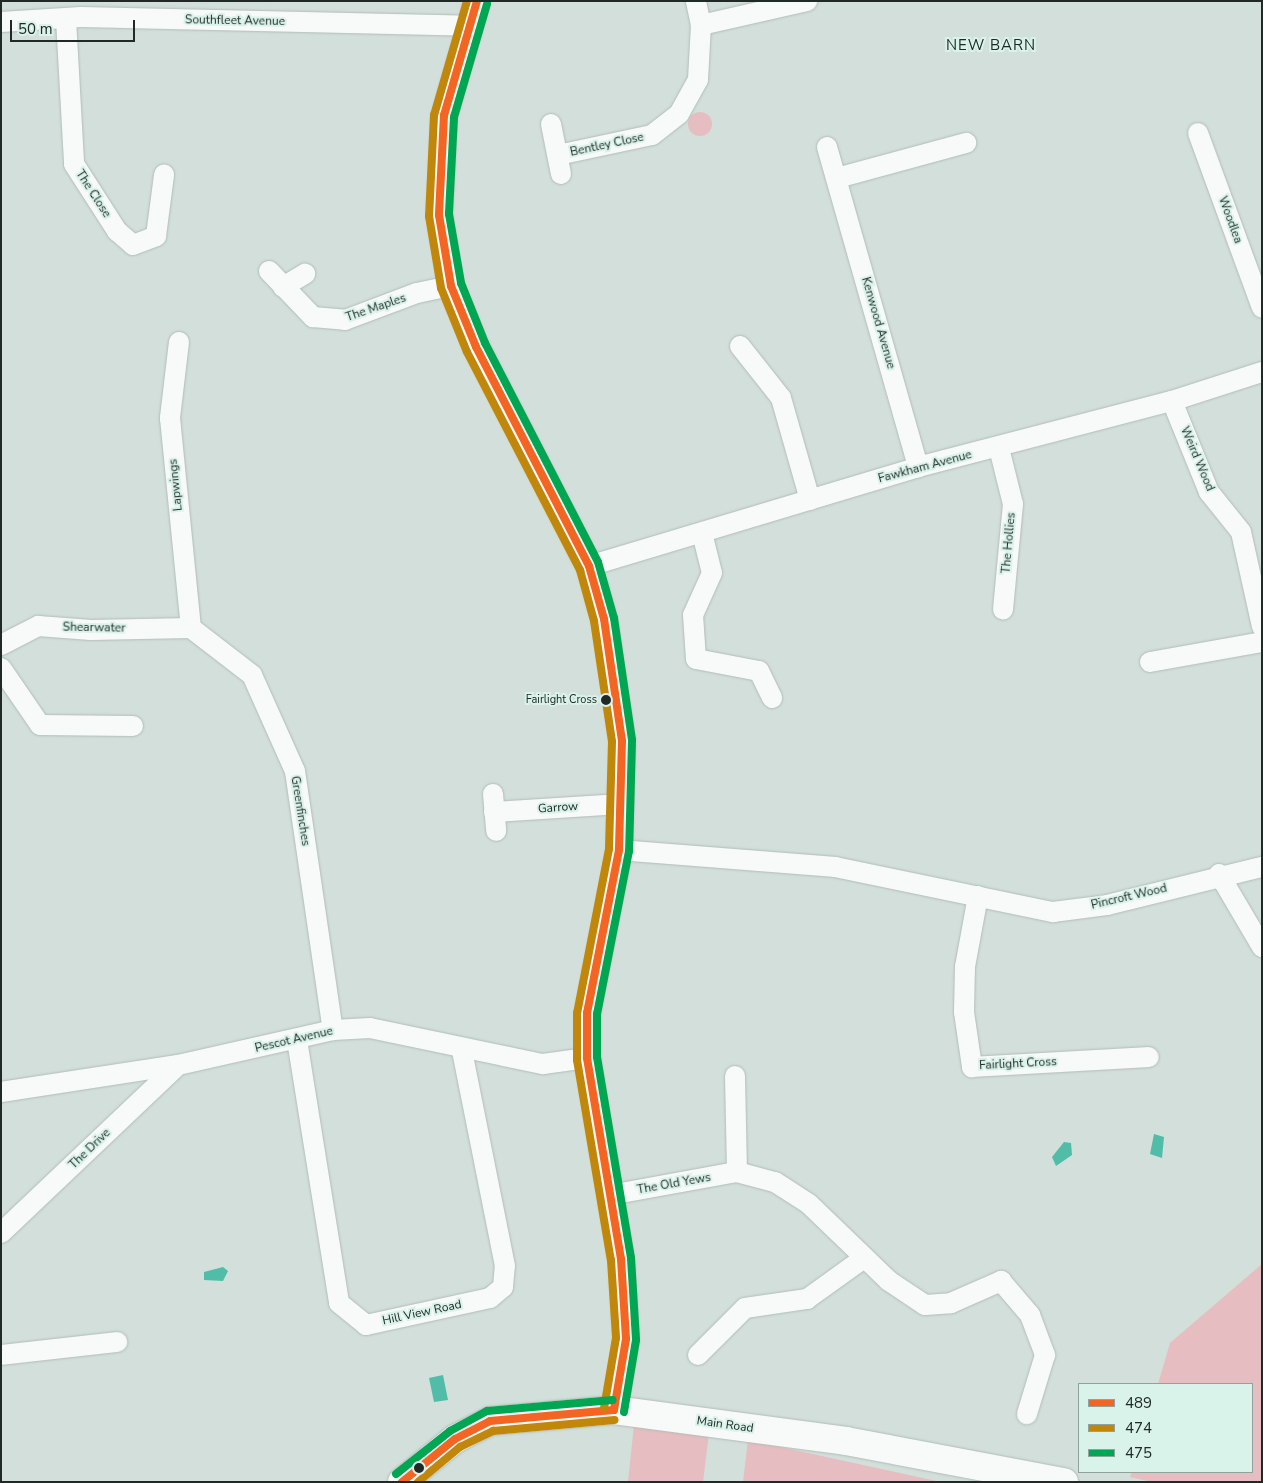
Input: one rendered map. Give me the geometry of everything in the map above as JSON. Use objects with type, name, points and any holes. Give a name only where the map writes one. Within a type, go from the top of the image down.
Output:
[{"type":"main road","name":"Main Road","points":[[402,1482],[455,1439],[490,1421],[614,1410],[846,1441],[1064,1482]]},
{"type":"street","points":[[477,1],[444,115],[439,215],[451,286],[476,347],[589,566],[604,619],[622,741],[620,850],[587,1013],[587,1058],[610,1195],[626,1339],[614,1410]]},
{"type":"street","name":"Bentley Close","points":[[552,124],[559,164],[652,135],[673,120],[696,88],[700,26],[696,1]]},
{"type":"street","points":[[700,26],[807,1]]},
{"type":"street","name":"Southfleet Avenue","points":[[1,22],[75,12],[470,26]]},
{"type":"street","name":"The Close","points":[[75,12],[74,164],[112,224],[133,245],[156,236],[164,175]]},
{"type":"street","name":"Woodlea","points":[[1198,133],[1262,308]]},
{"type":"street","points":[[838,178],[966,143]]},
{"type":"street","name":"Kenwood Avenue","points":[[827,147],[838,178],[918,467]]},
{"type":"street","name":"The Maples","points":[[269,270],[313,317],[345,320],[416,293],[451,286]]},
{"type":"street","points":[[283,287],[305,274]]},
{"type":"street","name":"Lapwings","points":[[179,342],[170,418],[191,628]]},
{"type":"street","points":[[740,346],[781,398],[810,500]]},
{"type":"street","name":"Fawkham Avenue","points":[[589,566],[918,467],[999,448],[1172,400],[1262,372]]},
{"type":"street","name":"Weird Wood","points":[[1172,400],[1209,492],[1242,532],[1262,627]]},
{"type":"street","name":"The Hollies","points":[[999,448],[1013,504],[1003,610]]},
{"type":"street","points":[[702,533],[712,573],[692,615],[696,659],[760,671],[772,698]]},
{"type":"street","name":"Shearwater","points":[[1,644],[38,626],[91,630],[191,628]]},
{"type":"street","name":"Greenfinches","points":[[191,628],[252,675],[295,771],[333,1030]]},
{"type":"street","points":[[1150,662],[1262,642]]},
{"type":"street","points":[[1,668],[40,725],[132,726]]},
{"type":"street","name":"Garrow","points":[[494,812],[621,804]]},
{"type":"street","points":[[620,850],[835,867],[978,896]]},
{"type":"street","name":"Pincroft Wood","points":[[978,896],[1053,912],[1107,905],[1219,874],[1262,866]]},
{"type":"street","points":[[1219,874],[1262,947]]},
{"type":"street","name":"Fairlight Cross","points":[[978,896],[965,967],[964,1012],[972,1066],[1149,1058]]},
{"type":"street","name":"Pescot Avenue","points":[[1,1092],[178,1065],[297,1040],[333,1030],[370,1028],[462,1050],[543,1064],[587,1058]]},
{"type":"street","name":"Hill View Road","points":[[297,1040],[339,1303],[366,1324],[490,1298],[503,1287],[505,1266],[462,1050]]},
{"type":"street","name":"The Drive","points":[[1,1233],[178,1065]]},
{"type":"street","points":[[735,1076],[737,1172]]},
{"type":"street","name":"The Old Yews","points":[[610,1195],[737,1172],[775,1182],[810,1204],[864,1258],[925,1304],[951,1303],[1001,1282],[1030,1315],[1045,1355],[1027,1414]]},
{"type":"street","points":[[698,1355],[745,1308],[807,1299],[864,1258]]},
{"type":"street","points":[[1,1355],[117,1342]]},
{"type":"shaded area","points":[[700,112],[705,113],[711,119],[711,129],[705,135],[700,136],[695,135],[689,129],[688,124],[689,119],[695,113]]},
{"type":"shaded area","points":[[1154,1134],[1164,1137],[1162,1158],[1150,1154]]},
{"type":"shaded area","points":[[1064,1142],[1071,1143],[1072,1155],[1056,1166],[1052,1157]]},
{"type":"shaded area","points":[[1262,1264],[1262,1482],[1152,1482],[1130,1477],[1132,1473],[1253,1473],[1253,1383],[1158,1383],[1170,1343]]},
{"type":"shaded area","points":[[223,1267],[228,1271],[223,1281],[204,1280],[204,1272]]},
{"type":"shaded area","points":[[443,1375],[448,1400],[434,1402],[429,1378]]},
{"type":"shaded area","points":[[634,1425],[709,1433],[703,1482],[628,1482]]},
{"type":"shaded area","points":[[748,1440],[941,1482],[743,1482]]},
{"type":"transit line","name":"474","points":[[467,1],[434,115],[429,216],[441,288],[467,352],[580,570],[594,621],[612,742],[609,849],[577,1013],[577,1060],[611,1260],[616,1338],[604,1408]]},
{"type":"transit line","name":"489","points":[[477,1],[444,115],[439,215],[451,286],[476,347],[589,566],[604,619],[622,741],[619,850],[587,1013],[587,1058],[621,1259],[626,1339],[614,1410]]},
{"type":"transit line","name":"475","points":[[487,4],[454,117],[449,214],[461,283],[485,343],[598,562],[614,618],[632,740],[629,851],[597,1014],[597,1057],[631,1258],[636,1340],[624,1412]]},
{"type":"transit line","name":"475","points":[[396,1474],[450,1431],[487,1411],[613,1400]]},
{"type":"transit line","name":"489","points":[[402,1482],[455,1439],[490,1421],[614,1410]]},
{"type":"transit line","name":"474","points":[[418,1482],[460,1447],[493,1431],[615,1420]]},
{"type":"place","name":"Fairlight Cross","points":[[606,700]]},
{"type":"district","name":"NEW BARN","points":[[991,46]]}]
